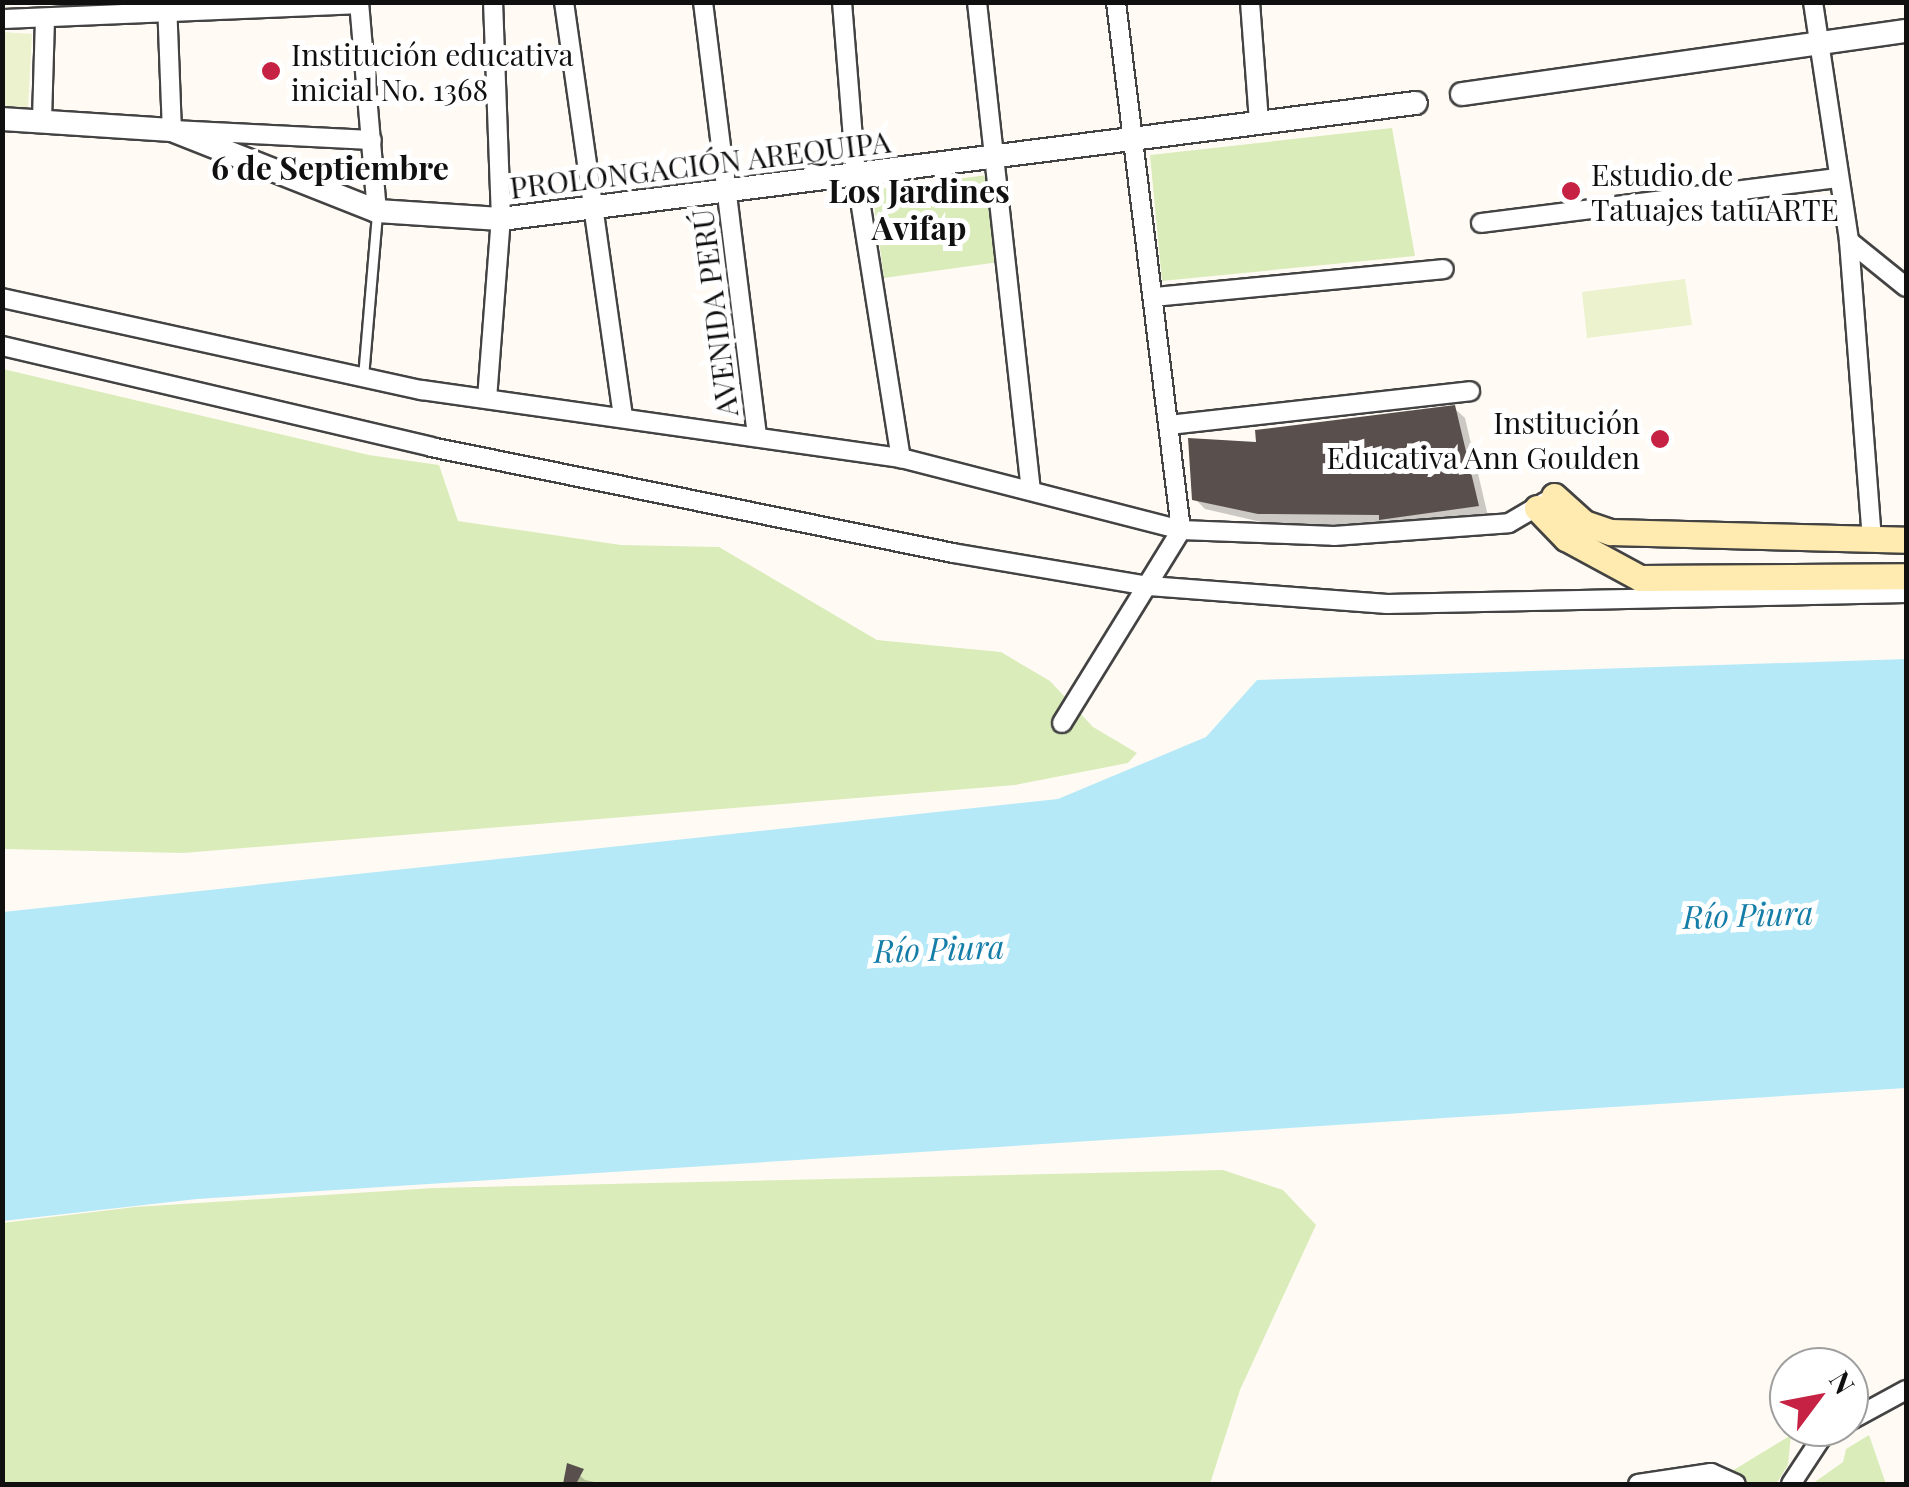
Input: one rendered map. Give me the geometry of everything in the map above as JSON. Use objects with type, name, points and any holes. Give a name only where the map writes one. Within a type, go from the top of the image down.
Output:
[{"type":"main road","points":[[1546,502],[1610,532],[1906,540]]},
{"type":"main road","points":[[1546,502],[1566,538],[1640,578],[1906,576]]},
{"type":"street","points":[[487,399],[501,219],[492,2]]},
{"type":"street","points":[[564,2],[623,418]]},
{"type":"street","name":"AVENIDA PERÚ","points":[[703,2],[757,438]]},
{"type":"street","points":[[842,2],[856,175],[902,458]]},
{"type":"street","points":[[977,2],[1031,490]]},
{"type":"street","points":[[1062,723],[1181,530],[1136,135],[1116,2]]},
{"type":"street","points":[[1250,2],[1259,120]]},
{"type":"street","points":[[1813,2],[1836,178],[1849,241],[1872,539]]},
{"type":"street","points":[[2,19],[45,21],[168,9],[359,3],[378,211]]},
{"type":"street","points":[[168,9],[172,130],[372,140]]},
{"type":"street","points":[[42,120],[45,21]]},
{"type":"street","points":[[1462,94],[1818,48],[1906,31]]},
{"type":"street","name":"PROLONGACIÓN AREQUIPA","points":[[2,118],[172,130],[378,211],[501,219],[727,194],[1136,135],[1416,103]]},
{"type":"street","points":[[1482,222],[1836,178]]},
{"type":"street","points":[[1849,241],[1906,287]]},
{"type":"street","points":[[1154,298],[1444,269]]},
{"type":"street","points":[[2,298],[363,377],[487,399],[902,458],[1181,530],[1334,536],[1509,523],[1546,502]]},
{"type":"street","points":[[2,346],[431,447],[953,553],[1149,586],[1387,604],[1906,593]]},
{"type":"street","points":[[1169,425],[1470,391]]},
{"type":"street","points":[[1869,1409],[1906,1390]]},
{"type":"street","points":[[1791,1484],[1818,1447]]},
{"type":"street","points":[[1638,1484],[1711,1473],[1736,1484]]},
{"type":"lane","points":[[363,377],[378,211]]},
{"type":"green space","points":[[2,32],[32,34],[28,108],[3,106]]},
{"type":"green space","points":[[1392,128],[1415,256],[1162,281],[1150,155]]},
{"type":"green space","points":[[987,175],[999,262],[884,278],[872,190]]},
{"type":"green space","points":[[1685,279],[1692,325],[1587,338],[1582,292]]},
{"type":"green space","points":[[3,369],[369,455],[439,465],[458,521],[621,545],[719,547],[877,640],[1001,652],[1050,681],[1093,727],[1137,753],[1128,763],[1015,785],[183,853],[3,849]]},
{"type":"green space","points":[[1223,1170],[1283,1190],[1316,1225],[1240,1390],[1210,1484],[3,1484],[2,1223],[135,1207],[434,1188]]},
{"type":"green space","points":[[1869,1435],[1886,1484],[1812,1484],[1843,1462],[1846,1449],[1869,1447]]},
{"type":"green space","points":[[1771,1447],[1790,1447],[1788,1465],[1776,1484],[1751,1484],[1727,1474]]},
{"type":"water","name":"Río Piura","points":[[1906,659],[1906,1088],[197,1199],[3,1221],[3,912],[1058,799],[1206,737],[1257,680]]},
{"type":"building","points":[[1455,405],[1479,506],[1379,520],[1379,515],[1258,514],[1192,500],[1188,438],[1256,442],[1255,430]]},
{"type":"building","points":[[567,1463],[584,1469],[576,1484],[563,1484]]},
{"type":"place","name":"Institución educativa inicial No. 1368","points":[[271,71]]},
{"type":"place","name":"Estudio de Tatuajes tatuARTE","points":[[1571,191]]},
{"type":"place","name":"Institución Educativa Ann Goulden","points":[[1660,439]]},
{"type":"district","name":"6 de Septiembre","points":[[330,167]]},
{"type":"district","name":"Los Jardines Avifap","points":[[919,210]]}]
